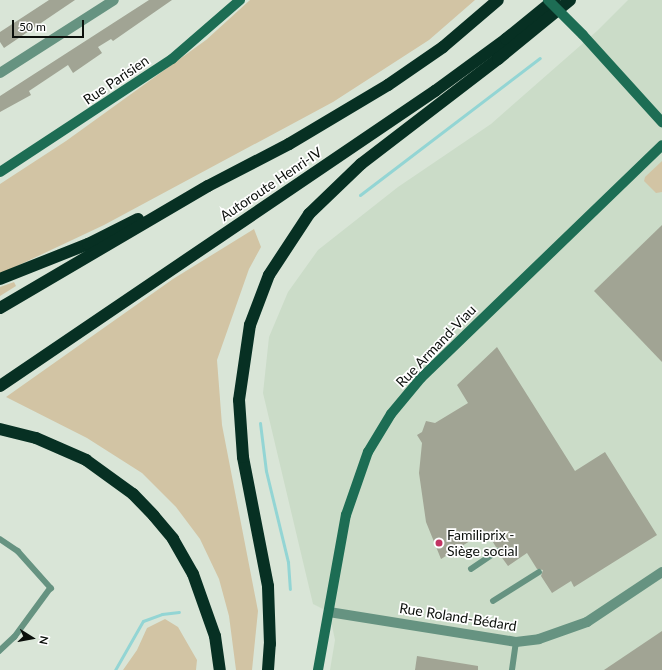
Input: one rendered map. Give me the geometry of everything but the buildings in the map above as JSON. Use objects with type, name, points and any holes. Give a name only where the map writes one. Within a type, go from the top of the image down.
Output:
[{"type":"highway","name":"Autoroute Henri-IV","points":[[0,308],[208,186],[289,144],[388,85],[443,47],[498,0]]},
{"type":"highway","name":"Autoroute Henri-IV","points":[[0,386],[410,108],[506,39],[554,0]]},
{"type":"highway","points":[[268,670],[270,644],[268,586],[243,457],[239,400],[250,325],[269,275],[310,214],[355,169],[498,59],[570,0]]},
{"type":"highway","points":[[0,279],[88,244],[208,186]]},
{"type":"highway","points":[[0,429],[36,438],[86,460],[127,489],[154,516],[173,539],[192,574],[215,636],[220,670]]},
{"type":"street","points":[[0,73],[114,0]]},
{"type":"street","name":"Rue Parisien","points":[[0,172],[172,59],[239,0]]},
{"type":"street","points":[[548,0],[583,35],[662,122]]},
{"type":"street","name":"Rue Armand-Viau","points":[[318,670],[346,515],[368,452],[391,414],[421,378],[662,145]]},
{"type":"street","name":"Rue Roland-Bédard","points":[[329,612],[516,642],[539,639],[587,622],[662,572]]},
{"type":"lane","points":[[0,539],[18,551],[51,588],[15,637],[0,650]]},
{"type":"lane","points":[[471,569],[498,551]]},
{"type":"lane","points":[[493,601],[539,572]]},
{"type":"lane","points":[[512,670],[516,642]]},
{"type":"shaded area","points":[[250,0],[475,0],[429,40],[333,102],[104,225],[0,274],[0,184],[66,141],[206,40]]},
{"type":"shaded area","points":[[628,0],[662,0],[662,670],[330,670],[335,640],[329,612],[313,604],[263,393],[269,337],[288,292],[318,250],[398,187],[491,124],[597,31]]},
{"type":"shaded area","points":[[662,161],[662,192],[656,193],[644,181],[645,177]]},
{"type":"shaded area","points":[[254,229],[261,247],[249,269],[217,360],[222,425],[258,611],[252,670],[236,670],[229,616],[219,579],[200,539],[176,507],[142,473],[87,438],[6,397],[173,279]]},
{"type":"shaded area","points":[[14,282],[16,286],[0,296],[0,287]]},
{"type":"shaded area","points":[[165,619],[178,627],[197,660],[196,670],[123,670],[137,650],[147,628]]},
{"type":"waterway","points":[[360,195],[540,58]]},
{"type":"waterway","points":[[260,423],[266,471],[288,562],[290,589]]},
{"type":"waterway","points":[[115,670],[143,621],[162,614],[179,612]]},
{"type":"place","name":"Familiprix - Siège social","points":[[439,543]]}]
